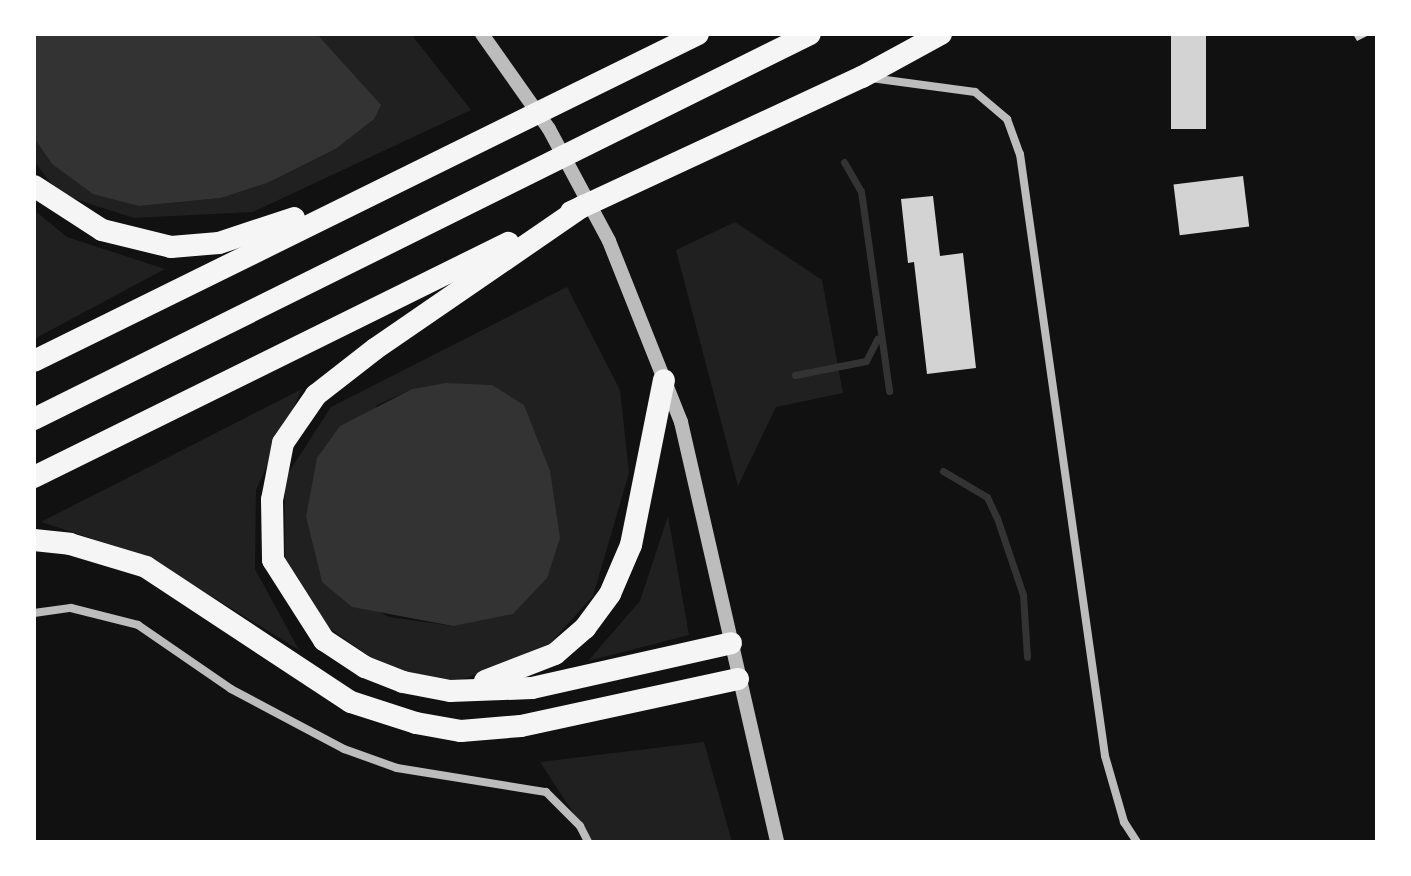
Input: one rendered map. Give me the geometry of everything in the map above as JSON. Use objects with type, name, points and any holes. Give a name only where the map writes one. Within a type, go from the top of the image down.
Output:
[{"type":"highway","points":[[34,361],[698,34]]},
{"type":"highway","points":[[34,419],[810,34]]},
{"type":"highway","points":[[34,477],[583,206],[862,77],[941,34]]},
{"type":"highway","points":[[34,186],[102,230],[171,247],[219,243],[379,189]]},
{"type":"highway","points":[[583,206],[375,349],[316,395],[283,443],[270,536],[273,560],[297,603],[324,640],[365,667],[403,682],[450,691],[532,688],[731,643]]},
{"type":"highway","points":[[450,691],[523,670],[555,654],[585,628],[610,594],[631,545],[664,380]]},
{"type":"highway","points":[[34,540],[70,544],[146,567],[351,702],[416,723],[461,731],[521,726],[738,679]]},
{"type":"street","points":[[482,34],[568,163],[627,281],[681,422],[777,842]]},
{"type":"street","points":[[862,77],[975,92],[1007,119],[1020,154],[1105,756],[1124,822],[1137,842]]},
{"type":"street","points":[[34,613],[71,608],[138,625],[231,689],[344,749],[397,768],[546,792],[580,826],[588,842]]},
{"type":"shaded area","points":[[34,34],[317,34],[381,105],[374,119],[337,148],[267,183],[221,198],[139,206],[93,194],[52,164],[34,138]]},
{"type":"shaded area","points":[[317,34],[411,34],[471,110],[253,212],[134,218],[59,194],[34,161],[34,138],[52,164],[139,206],[221,198],[267,183],[380,105]]},
{"type":"shaded area","points":[[34,210],[67,237],[165,269],[34,339]]},
{"type":"shaded area","points":[[735,222],[822,280],[843,393],[776,407],[738,486],[676,250]]},
{"type":"shaded area","points":[[567,287],[620,390],[629,473],[593,596],[545,649],[458,681],[385,668],[324,624],[285,562],[285,478],[331,407]],"holes":[[[445,383],[453,626],[389,617],[322,582],[306,517],[377,405],[412,389]]]},
{"type":"shaded area","points":[[445,383],[492,385],[524,405],[550,471],[560,538],[547,578],[513,614],[453,626],[352,607],[322,582],[306,517],[317,458],[340,426],[412,389]]},
{"type":"shaded area","points":[[302,389],[256,490],[255,569],[299,650],[146,556],[41,522]]},
{"type":"shaded area","points":[[668,516],[689,635],[588,661],[640,601]]},
{"type":"shaded area","points":[[704,742],[732,842],[592,842],[540,762]]},
{"type":"building","points":[[1171,34],[1206,34],[1206,129],[1171,129]]},
{"type":"building","points":[[1353,34],[1371,34],[1357,41]]},
{"type":"building","points":[[1243,176],[1249,227],[1180,235],[1174,185]]},
{"type":"building","points":[[933,196],[940,256],[963,253],[976,368],[927,374],[914,262],[908,263],[901,199]]},
{"type":"waterway","points":[[844,162],[861,191],[889,391]]},
{"type":"waterway","points":[[795,375],[866,361],[877,339]]},
{"type":"waterway","points":[[943,471],[987,497],[997,518],[1023,595],[1027,657]]}]
